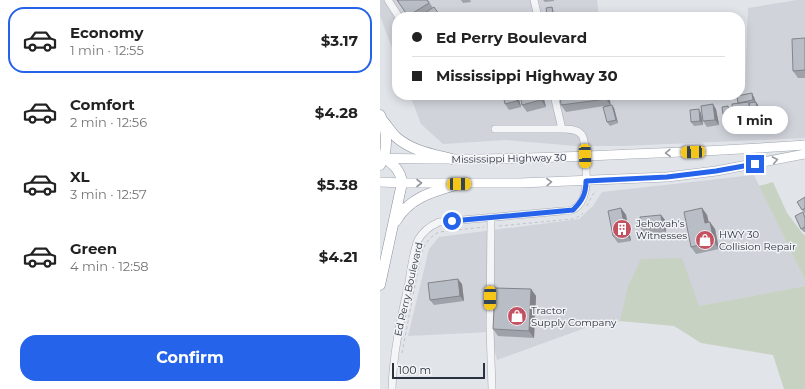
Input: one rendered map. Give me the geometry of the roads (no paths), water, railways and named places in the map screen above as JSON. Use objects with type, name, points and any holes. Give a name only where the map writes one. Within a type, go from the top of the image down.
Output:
[{"type":"highway","points":[[382,118],[396,137],[408,146],[423,152],[452,158]]},
{"type":"highway","points":[[380,284],[402,183],[399,172],[395,166],[382,160],[386,143],[382,118]]},
{"type":"highway","points":[[392,230],[399,217],[416,200],[428,192],[459,184]]},
{"type":"main road","name":"Mississippi Highway 30","points":[[382,160],[585,156],[737,150],[805,145]]},
{"type":"main road","points":[[737,150],[738,167]]},
{"type":"main road","points":[[380,182],[459,184],[586,181],[667,177],[716,171],[805,154]]},
{"type":"street","points":[[388,0],[396,12]]},
{"type":"street","points":[[534,0],[537,12]]},
{"type":"street","points":[[555,100],[562,129]]},
{"type":"street","name":"Ed Perry Boulevard","points":[[392,389],[397,340],[413,261],[420,238],[431,226],[439,222],[573,210],[580,203],[586,191],[585,156],[582,136],[572,129],[495,129]]},
{"type":"street","points":[[491,217],[490,328],[492,389]]},
{"type":"place","name":"Jehovah's Witnesses","points":[[622,229]]},
{"type":"place","name":"HWY 30 Collision Repair","points":[[705,240]]},
{"type":"place","name":"Tractor Supply Company","points":[[517,316]]}]
